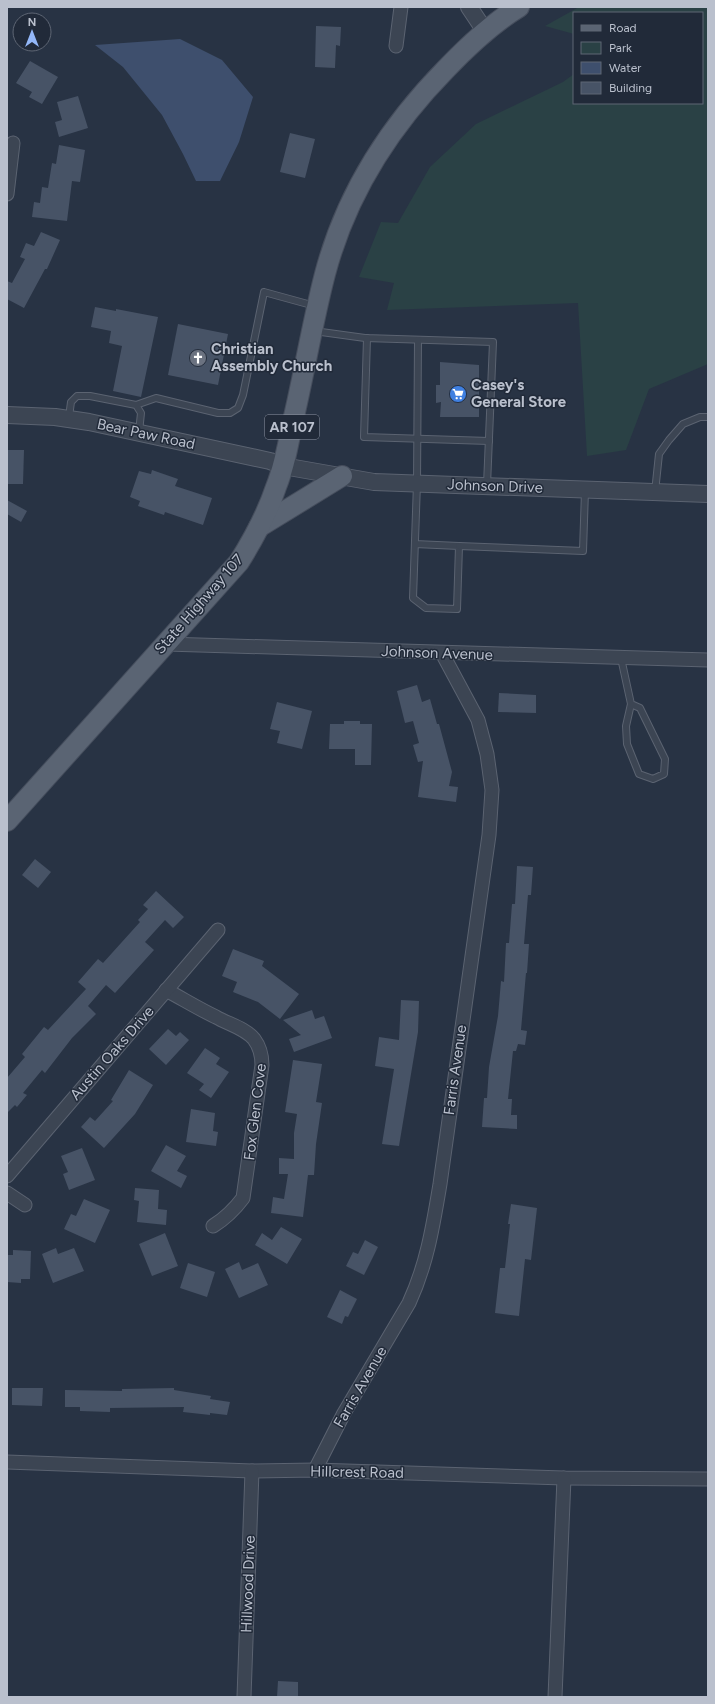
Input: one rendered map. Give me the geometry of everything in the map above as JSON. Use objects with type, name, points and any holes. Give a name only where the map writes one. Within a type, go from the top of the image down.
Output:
[{"type":"main road","name":"State Highway 107","points":[[7,821],[239,562],[259,527],[277,486],[283,466],[325,273],[340,227],[355,193],[388,135],[413,103],[468,46],[485,31],[519,7]]},
{"type":"main road","points":[[259,527],[342,476]]},
{"type":"street","points":[[396,46],[401,7]]},
{"type":"street","points":[[469,7],[485,31]]},
{"type":"street","points":[[7,194],[13,144]]},
{"type":"street","name":"Bear Paw Road","points":[[7,415],[68,419],[270,461],[283,466]]},
{"type":"street","name":"Johnson Drive","points":[[283,466],[374,482],[708,494]]},
{"type":"street","name":"Johnson Avenue","points":[[166,644],[708,660]]},
{"type":"street","name":"Farris Avenue","points":[[315,1470],[344,1413],[409,1303],[417,1285],[431,1238],[440,1184],[489,835],[492,790],[487,754],[478,720],[442,653]]},
{"type":"street","name":"Austin Oaks Drive","points":[[7,1176],[218,930]]},
{"type":"street","name":"Fox Glen Cove","points":[[166,990],[246,1032],[254,1039],[260,1049],[262,1057],[258,1097],[243,1198],[230,1214],[213,1226]]},
{"type":"street","points":[[7,1193],[25,1206]]},
{"type":"street","name":"Hillcrest Road","points":[[7,1462],[252,1471],[315,1470],[564,1478],[708,1479]]},
{"type":"street","name":"Hillwood Drive","points":[[244,1697],[252,1471]]},
{"type":"street","points":[[555,1697],[564,1478]]},
{"type":"lane","points":[[68,419],[72,402],[77,396],[90,396],[136,405],[156,398],[218,413],[230,413],[238,408],[243,395],[264,292],[318,307]]},
{"type":"lane","points":[[313,331],[367,338],[493,342],[487,486]]},
{"type":"lane","points":[[367,338],[364,437],[489,440]]},
{"type":"lane","points":[[418,340],[416,544],[413,598],[426,608],[457,609],[459,546]]},
{"type":"lane","points":[[136,405],[141,413],[138,433]]},
{"type":"lane","points":[[655,492],[659,454],[683,424],[700,417],[708,417]]},
{"type":"lane","points":[[416,544],[583,551],[585,490]]},
{"type":"lane","points":[[620,658],[631,704],[626,726],[627,744],[639,774],[653,779],[664,774],[665,759],[640,708],[631,704]]},
{"type":"green space","points":[[579,7],[708,7],[708,364],[649,389],[626,450],[587,456],[578,303],[387,310],[394,283],[359,277],[381,222],[398,223],[430,167],[476,124],[563,82],[573,75],[573,104],[703,104],[703,12],[573,12],[573,34],[545,26]]},
{"type":"water","points":[[180,39],[222,60],[253,97],[239,142],[220,181],[196,181],[162,115],[123,67],[95,45]]},
{"type":"building","points":[[316,26],[341,27],[340,46],[336,45],[335,68],[315,67]]},
{"type":"building","points":[[30,61],[58,77],[42,104],[29,97],[32,92],[16,83]]},
{"type":"building","points":[[78,96],[88,128],[59,137],[55,122],[62,120],[57,102]]},
{"type":"building","points":[[290,133],[315,139],[305,178],[280,172]]},
{"type":"building","points":[[59,145],[85,150],[80,182],[72,181],[67,221],[32,217],[34,202],[40,203],[42,187],[48,188],[52,163],[56,164]]},
{"type":"building","points":[[41,232],[60,240],[47,269],[45,269],[24,308],[7,299],[7,281],[12,283],[25,259],[20,257],[26,243],[34,246]]},
{"type":"building","points":[[95,307],[116,311],[116,309],[158,317],[141,397],[113,391],[122,346],[109,343],[111,331],[91,327]]},
{"type":"building","points":[[178,324],[228,334],[218,385],[168,375]]},
{"type":"building","name":"Casey's General Store","points":[[440,362],[479,365],[479,417],[440,417],[441,402],[436,403],[436,385],[440,385]]},
{"type":"building","points":[[7,450],[24,450],[23,484],[7,484]]},
{"type":"building","points":[[152,470],[178,479],[175,486],[212,498],[203,525],[165,512],[164,515],[138,506],[140,501],[130,497],[139,471],[151,474]]},
{"type":"building","points":[[7,500],[27,511],[21,522],[7,514]]},
{"type":"building","points":[[417,685],[422,702],[430,699],[437,724],[439,724],[452,772],[449,786],[458,787],[456,802],[418,797],[423,761],[418,762],[413,745],[419,743],[413,721],[405,723],[397,691]]},
{"type":"building","points":[[499,693],[536,695],[536,713],[498,712]]},
{"type":"building","points":[[277,702],[312,711],[302,749],[277,743],[280,731],[270,729]]},
{"type":"building","points":[[344,721],[360,721],[360,724],[372,724],[371,765],[355,765],[355,749],[329,749],[330,724],[344,724]]},
{"type":"building","points":[[35,859],[51,872],[38,888],[22,875]]},
{"type":"building","points":[[517,866],[533,867],[531,895],[528,895],[524,944],[529,944],[521,1030],[527,1031],[525,1045],[518,1044],[516,1051],[513,1051],[508,1099],[512,1099],[511,1115],[517,1115],[517,1129],[482,1127],[484,1098],[487,1098],[489,1067],[498,1016],[501,981],[504,982],[506,943],[509,943],[512,904],[515,904]]},
{"type":"building","points":[[156,891],[184,917],[173,928],[165,920],[145,942],[154,950],[115,993],[106,985],[88,1006],[96,1014],[72,1038],[45,1073],[42,1070],[23,1093],[27,1095],[17,1107],[15,1105],[7,1113],[7,1078],[25,1057],[22,1054],[44,1027],[48,1030],[86,989],[78,982],[98,959],[103,963],[140,922],[138,920],[148,909],[143,905]]},
{"type":"building","points":[[233,949],[264,961],[262,966],[299,994],[280,1019],[258,1002],[233,992],[237,982],[222,976]]},
{"type":"building","points":[[401,1000],[419,1001],[418,1032],[399,1146],[382,1144],[394,1069],[375,1066],[379,1037],[399,1040]]},
{"type":"building","points":[[312,1010],[315,1019],[324,1016],[332,1038],[294,1052],[289,1039],[301,1035],[283,1020]]},
{"type":"building","points":[[168,1029],[176,1036],[180,1032],[189,1040],[166,1065],[149,1049]]},
{"type":"building","points":[[205,1048],[220,1058],[216,1064],[229,1072],[211,1098],[199,1090],[204,1084],[187,1073]]},
{"type":"building","points":[[293,1060],[322,1064],[316,1102],[322,1103],[316,1144],[314,1175],[308,1175],[303,1217],[271,1213],[273,1197],[284,1199],[288,1174],[279,1174],[279,1158],[294,1159],[294,1133],[297,1114],[285,1112]]},
{"type":"building","points":[[129,1070],[153,1085],[135,1114],[104,1148],[81,1127],[90,1117],[95,1121],[113,1101],[111,1100]]},
{"type":"building","points":[[191,1109],[215,1113],[213,1131],[218,1132],[216,1146],[186,1142]]},
{"type":"building","points":[[166,1145],[186,1156],[177,1171],[187,1176],[181,1188],[151,1171]]},
{"type":"building","points":[[82,1148],[95,1180],[69,1190],[63,1174],[68,1172],[61,1156]]},
{"type":"building","points":[[135,1188],[159,1190],[158,1209],[167,1210],[166,1225],[137,1222],[139,1201],[134,1200]]},
{"type":"building","points":[[84,1199],[110,1210],[95,1243],[64,1229],[71,1214],[76,1216]]},
{"type":"building","points":[[511,1204],[537,1208],[531,1260],[525,1259],[519,1316],[495,1313],[500,1268],[505,1268]]},
{"type":"building","points":[[281,1227],[302,1239],[287,1264],[255,1245],[262,1233],[272,1240]]},
{"type":"building","points":[[165,1233],[178,1266],[152,1276],[139,1244]]},
{"type":"building","points":[[365,1240],[378,1247],[364,1275],[346,1266],[353,1252],[358,1254]]},
{"type":"building","points":[[56,1248],[58,1254],[74,1248],[84,1271],[53,1283],[42,1254]]},
{"type":"building","points":[[13,1250],[31,1251],[30,1279],[21,1279],[21,1283],[7,1282],[7,1255],[13,1255]]},
{"type":"building","points":[[239,1262],[242,1270],[258,1263],[268,1285],[239,1298],[225,1269]]},
{"type":"building","points":[[188,1263],[215,1272],[207,1297],[180,1288]]},
{"type":"building","points":[[340,1290],[357,1299],[348,1317],[345,1316],[342,1324],[327,1317]]},
{"type":"building","points":[[12,1388],[43,1388],[42,1406],[12,1405]]},
{"type":"building","points":[[174,1388],[174,1390],[211,1396],[210,1399],[230,1402],[227,1415],[183,1412],[184,1407],[110,1408],[110,1412],[80,1411],[80,1407],[65,1407],[65,1390],[122,1391],[122,1389]]},
{"type":"building","points":[[278,1681],[298,1682],[298,1697],[277,1697]]},
{"type":"place","name":"Christian Assembly Church","points":[[198,358]]},
{"type":"place","name":"Casey's General Store","points":[[458,394]]}]
